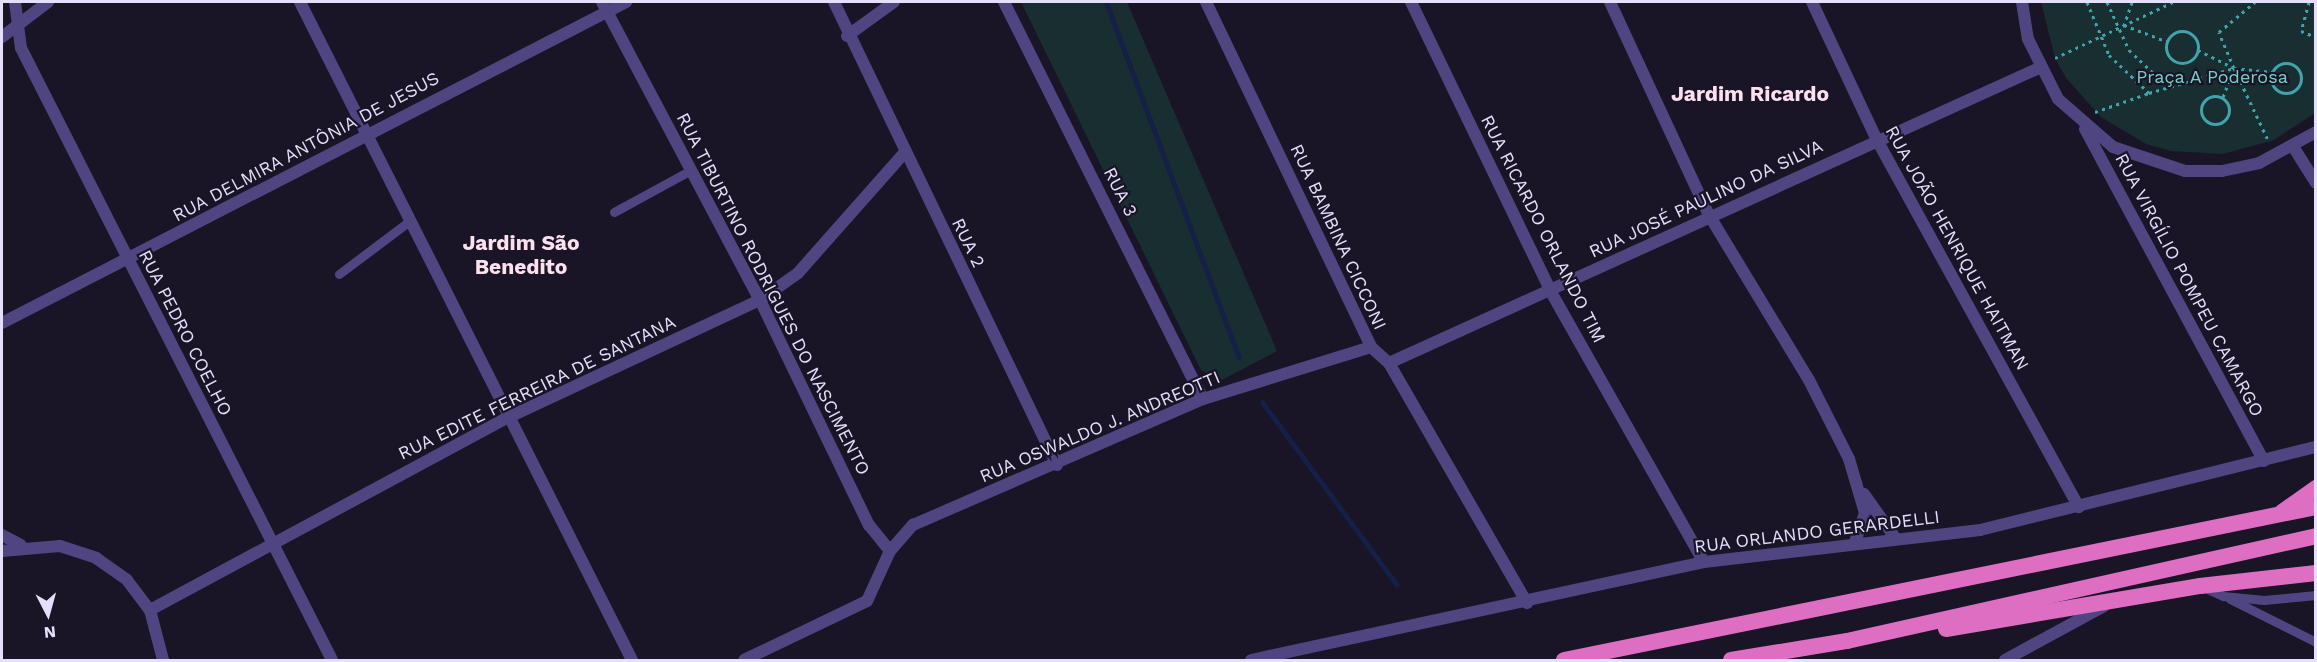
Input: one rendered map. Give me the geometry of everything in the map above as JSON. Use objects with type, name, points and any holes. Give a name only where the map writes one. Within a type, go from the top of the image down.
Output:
[{"type":"highway","points":[[2277,516],[2316,488]]},
{"type":"highway","points":[[1564,660],[2316,507]]},
{"type":"highway","points":[[1847,641],[2316,536]]},
{"type":"highway","points":[[1731,660],[1847,641],[2018,621],[2200,586],[2316,573]]},
{"type":"street","points":[[15,2],[22,19]]},
{"type":"street","points":[[2,37],[22,19],[48,2]]},
{"type":"street","points":[[300,2],[369,134],[632,660]]},
{"type":"street","name":"RUA DELMIRA ANTÔNIA DE JESUS","points":[[2,323],[128,261],[605,6],[626,2]]},
{"type":"street","name":"RUA 2","points":[[834,2],[847,36],[1057,465]]},
{"type":"street","points":[[847,36],[894,2]]},
{"type":"street","name":"RUA 3","points":[[1004,2],[1203,399]]},
{"type":"street","name":"RUA BAMBINA CICCONI","points":[[1206,2],[1371,347],[1389,363],[1527,603]]},
{"type":"street","name":"RUA RICARDO ORLANDO TIM","points":[[1411,2],[1551,292],[1704,562]]},
{"type":"street","points":[[1610,2],[1708,215],[1809,380],[1862,490],[1896,539]]},
{"type":"street","name":"RUA JOÃO HENRIQUE HAITMAN","points":[[1812,2],[1877,140],[2079,507]]},
{"type":"street","points":[[2021,4],[2039,68],[2083,126],[2139,159],[2185,171],[2241,167],[2294,148],[2316,132]]},
{"type":"street","name":"RUA TIBURTINO RODRIGUES DO NASCIMENTO","points":[[605,6],[760,300],[869,525],[890,551]]},
{"type":"street","name":"RUA PEDRO COELHO","points":[[22,19],[21,48],[332,660]]},
{"type":"street","name":"RUA JOSÉ PAULINO DA SILVA","points":[[1389,363],[1551,292],[1708,215],[2039,68]]},
{"type":"street","name":"RUA VIRGÍLIO POMPEU CAMARGO","points":[[2083,126],[2264,460]]},
{"type":"street","points":[[2294,148],[2316,183]]},
{"type":"street","name":"RUA EDITE FERREIRA DE SANTANA","points":[[150,610],[509,417],[760,300],[798,273],[904,153]]},
{"type":"street","name":"RUA OSWALDO J. ANDREOTTI","points":[[890,551],[914,525],[1057,465],[1203,399],[1371,347]]},
{"type":"street","name":"RUA ORLANDO GERARDELLI","points":[[1251,660],[1527,603],[1704,562],[1855,542],[1980,530],[2316,447]]},
{"type":"street","points":[[1855,542],[1865,513],[1862,490]]},
{"type":"street","points":[[2,535],[21,545]]},
{"type":"street","points":[[2,551],[21,545],[60,546],[96,558],[127,580],[150,610],[163,660]]},
{"type":"street","points":[[744,660],[867,601],[890,551]]},
{"type":"street","points":[[2006,660],[2108,603]]},
{"type":"lane","points":[[614,212],[691,170]]},
{"type":"lane","points":[[339,274],[411,220]]},
{"type":"lane","points":[[2200,586],[2316,642]]},
{"type":"lane","points":[[2223,596],[2264,600],[2316,595]]},
{"type":"path","points":[[2087,2],[2098,38],[2119,67],[2149,93]]},
{"type":"path","points":[[2107,2],[2129,50],[2168,87]]},
{"type":"path","points":[[2124,25],[2132,2]]},
{"type":"path","points":[[2055,58],[2173,2]]},
{"type":"path","points":[[2255,2],[2219,32],[2269,143]]},
{"type":"path","points":[[2310,2],[2301,31],[2316,37]]},
{"type":"path","points":[[2124,25],[2168,42]]},
{"type":"path","points":[[2198,50],[2180,63],[2168,54],[2168,42],[2177,33],[2187,32],[2198,50],[2234,68],[2272,72],[2283,64],[2293,65],[2300,82],[2294,90],[2280,92],[2273,86],[2272,72]]},
{"type":"path","points":[[2095,112],[2149,93],[2234,68]]},
{"type":"path","points":[[2223,98],[2234,68]]},
{"type":"path","points":[[2223,98],[2229,105],[2226,119],[2208,122],[2200,111],[2203,102],[2223,98]]},
{"type":"green space","points":[[1021,2],[1127,2],[1277,351],[1222,380],[1201,370]]},
{"type":"green space","name":"Praça A Poderosa","points":[[2041,2],[2315,2],[2315,113],[2274,140],[2223,154],[2171,151],[2146,144],[2101,117],[2066,78],[2055,58]]},
{"type":"waterway","points":[[1106,2],[1239,357]]},
{"type":"waterway","points":[[1262,402],[1397,585]]},
{"type":"district","name":"Jardim Ricardo","points":[[1750,94]]},
{"type":"district","name":"Jardim São Benedito","points":[[521,255]]}]
